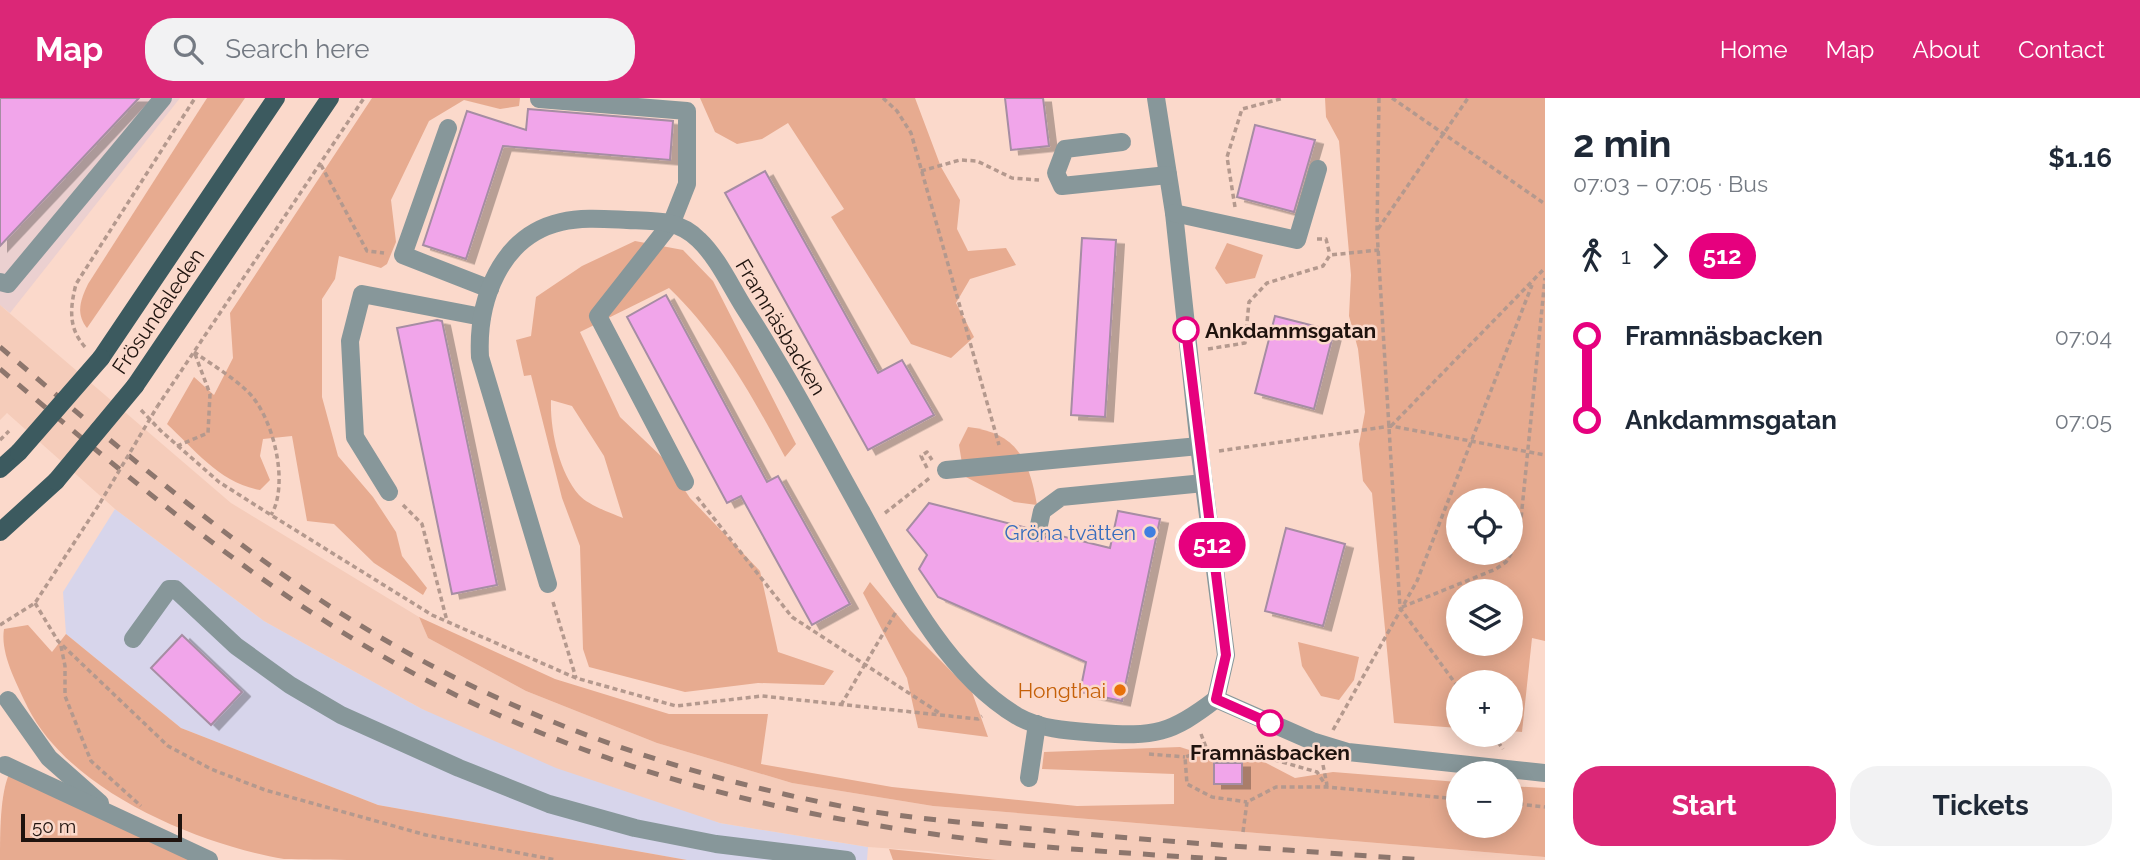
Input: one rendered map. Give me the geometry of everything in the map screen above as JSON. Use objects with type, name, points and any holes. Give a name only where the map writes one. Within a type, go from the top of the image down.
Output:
[{"type":"main road","name":"Frösundaleden","points":[[0,468],[19,452],[101,358],[276,98]]},
{"type":"main road","name":"Frösundaleden","points":[[0,532],[56,481],[135,386],[330,98]]},
{"type":"street","points":[[0,282],[8,284],[163,98]]},
{"type":"street","points":[[1156,98],[1174,213],[1199,450],[1226,655],[1216,699],[1311,741],[1348,752],[1545,773]]},
{"type":"street","points":[[539,99],[687,111],[687,184],[673,222],[598,316],[685,482]]},
{"type":"street","points":[[448,128],[403,255],[490,289]]},
{"type":"street","points":[[1122,142],[1065,149],[1056,173],[1062,186],[1168,174]]},
{"type":"street","points":[[1174,213],[1297,240],[1318,169]]},
{"type":"street","points":[[548,584],[480,357],[479,332],[490,289],[500,264],[513,248],[540,229],[561,222],[587,219],[673,222]]},
{"type":"street","name":"Framnäsbacken","points":[[673,222],[701,241],[773,352],[907,594],[949,653],[979,685],[1018,716],[1037,724],[1058,730],[1137,736],[1172,729],[1216,699]]},
{"type":"street","points":[[389,492],[355,437],[350,341],[362,294],[482,317]]},
{"type":"street","points":[[939,473],[1004,465],[1199,450]]},
{"type":"street","points":[[1038,530],[1042,511],[1061,497],[1204,483]]},
{"type":"street","points":[[133,639],[169,589],[175,589],[236,646],[290,685],[341,715],[549,804],[635,828],[716,844],[847,860]]},
{"type":"street","points":[[8,700],[49,758],[73,782],[124,823]]},
{"type":"street","points":[[1029,778],[1037,724]]},
{"type":"street","points":[[5,765],[154,837],[209,860]]},
{"type":"path","points":[[0,625],[35,603],[100,503],[157,407],[364,98]]},
{"type":"path","points":[[883,98],[897,111],[911,134],[1004,465]]},
{"type":"path","points":[[1220,223],[1237,219],[1227,157],[1242,109],[1284,98]]},
{"type":"path","points":[[1379,98],[1377,231],[1400,608],[1446,671]]},
{"type":"path","points":[[1392,98],[1545,204]]},
{"type":"path","points":[[1377,231],[1468,98]]},
{"type":"path","points":[[921,171],[960,160],[977,161],[1012,178],[1062,186]]},
{"type":"path","points":[[321,165],[367,251],[403,255]]},
{"type":"path","points":[[1189,353],[1245,343],[1249,302],[1267,282],[1324,266],[1330,255],[1379,250]]},
{"type":"path","points":[[1391,426],[1532,285],[1545,268]]},
{"type":"path","points":[[1400,608],[1482,576],[1506,562],[1520,529],[1545,278]]},
{"type":"path","points":[[1332,730],[1417,581],[1532,285]]},
{"type":"path","points":[[177,446],[208,433],[209,394],[194,352]]},
{"type":"path","points":[[194,352],[248,391],[268,423],[278,472],[277,505],[271,515],[447,621],[576,678],[676,706],[762,696],[978,719],[999,701]]},
{"type":"path","points":[[1199,450],[1391,426],[1545,454]]},
{"type":"path","points":[[0,440],[9,430]]},
{"type":"path","points":[[869,525],[939,473]]},
{"type":"path","points":[[685,482],[792,617],[943,715]]},
{"type":"path","points":[[389,492],[422,524],[447,621]]},
{"type":"path","points":[[548,584],[576,678]]},
{"type":"path","points":[[841,705],[907,594]]},
{"type":"path","points":[[35,603],[64,650],[65,695],[92,761],[150,814],[154,837]]},
{"type":"path","points":[[58,641],[168,746],[211,769],[265,790],[426,835],[556,860]]},
{"type":"path","points":[[1194,716],[1207,750]]},
{"type":"path","points":[[1327,787],[1317,772],[1254,754],[1207,750],[1185,757],[1187,784],[1212,797],[1247,803],[1268,789],[1327,787],[1446,798]]},
{"type":"path","points":[[1322,755],[1327,787]]},
{"type":"path","points":[[1243,832],[1247,803]]},
{"type":"path","points":[[1523,804],[1545,807]]},
{"type":"shaded area","points":[[0,98],[180,98],[10,313],[0,305]]},
{"type":"shaded area","points":[[207,98],[245,98],[87,328],[80,311],[88,284]]},
{"type":"shaded area","points":[[372,98],[520,98],[519,106],[500,109],[464,100],[429,121],[391,200],[396,242],[387,264],[381,268],[339,256],[335,279],[322,299],[322,397],[338,456],[373,497],[396,532],[402,556],[427,588],[423,595],[374,563],[334,524],[307,521],[292,436],[263,439],[260,456],[270,480],[260,490],[220,473],[167,424],[194,377],[214,395],[233,358],[230,313]]},
{"type":"shaded area","points":[[700,98],[915,98],[941,167],[960,200],[957,229],[968,251],[1006,248],[1016,265],[970,279],[956,303],[974,337],[951,358],[911,344],[831,217],[844,209],[788,123],[762,139],[737,144],[715,132]]},
{"type":"shaded area","points":[[1325,98],[1545,98],[1545,641],[1532,638],[1523,723],[1523,670],[1446,670],[1446,727],[1394,723],[1372,493],[1363,481],[1359,444],[1365,412],[1358,349],[1349,316],[1351,275],[1339,141],[1326,117]]},
{"type":"shaded area","points":[[635,241],[683,250],[713,281],[796,444],[785,457],[719,347],[704,326],[669,288],[580,332],[620,417],[664,459],[690,498],[760,571],[778,652],[834,671],[824,685],[758,683],[685,692],[589,667],[583,649],[580,546],[562,498],[531,375],[524,376],[516,340],[531,336],[536,297],[582,266]],"holes":[[[551,400],[572,406],[604,456],[623,518],[583,499],[566,475],[554,437]]]},
{"type":"shaded area","points":[[1227,243],[1263,255],[1255,278],[1226,284],[1215,268]]},
{"type":"shaded area","points":[[0,305],[231,503],[419,617],[428,638],[526,691],[657,743],[792,783],[933,806],[1545,857],[1545,860],[997,860],[868,847],[720,823],[556,768],[422,709],[264,621],[115,509],[7,413],[0,420]]},
{"type":"shaded area","points":[[968,427],[998,435],[1018,451],[1030,474],[1037,505],[1014,502],[964,476],[959,445]]},
{"type":"shaded area","points":[[115,509],[264,621],[422,709],[720,823],[868,847],[867,860],[687,860],[378,805],[181,728],[66,634],[63,592]]},
{"type":"shaded area","points":[[870,582],[910,630],[972,692],[988,737],[918,728],[907,678],[863,593]]},
{"type":"shaded area","points":[[419,617],[555,679],[669,714],[768,714],[761,764],[892,787],[1077,806],[1174,804],[1174,774],[1042,769],[1044,752],[1180,747],[1230,763],[1245,752],[1295,778],[1333,772],[1446,781],[1446,838],[1523,838],[1523,787],[1545,788],[1545,857],[933,806],[792,783],[657,743],[526,691],[428,638]]},
{"type":"shaded area","points":[[28,625],[52,652],[66,634],[181,728],[378,805],[687,860],[284,859],[213,841],[139,809],[105,788],[73,764],[47,738],[28,708],[10,669],[3,639],[4,629]]},
{"type":"shaded area","points":[[1298,642],[1359,657],[1354,680],[1339,700],[1321,696],[1302,666]]},
{"type":"shaded area","points":[[9,774],[191,860],[0,860],[2,804]]},
{"type":"shaded area","points":[[889,849],[997,860],[893,860]]},
{"type":"building","points":[[0,98],[139,98],[0,246]]},
{"type":"building","points":[[1005,98],[1043,98],[1049,146],[1011,150]]},
{"type":"building","points":[[528,109],[673,121],[670,160],[503,146],[466,259],[423,245],[467,111],[526,130]]},
{"type":"building","points":[[1255,125],[1315,140],[1294,212],[1237,197]]},
{"type":"building","points":[[765,171],[878,373],[902,360],[934,415],[868,450],[725,193]]},
{"type":"building","points":[[1082,238],[1116,240],[1105,417],[1071,415]]},
{"type":"building","points":[[666,295],[767,482],[778,476],[850,604],[812,625],[741,496],[727,503],[627,317]]},
{"type":"building","points":[[1275,316],[1334,331],[1314,409],[1255,393]]},
{"type":"building","points":[[442,321],[497,585],[452,594],[397,328]]},
{"type":"building","points":[[929,503],[1027,528],[1027,534],[1035,541],[1042,541],[1049,533],[1110,548],[1118,511],[1160,519],[1122,701],[1080,692],[1086,662],[938,597],[919,569],[927,555],[907,530]]},
{"type":"building","points":[[1286,528],[1345,544],[1323,626],[1265,611]]},
{"type":"building","points":[[182,635],[242,692],[211,725],[151,668]]},
{"type":"building","points":[[1214,763],[1242,763],[1242,784],[1214,784]]},
{"type":"railway","points":[[0,347],[186,502],[283,575],[333,608],[385,640],[498,698],[616,746],[738,783],[800,798],[883,813],[1130,838],[1423,860]]},
{"type":"railway","points":[[0,369],[182,519],[277,590],[377,653],[441,688],[574,746],[642,770],[712,790],[854,822],[1002,843],[1232,860]]},
{"type":"bus line","name":"512","points":[[1186,330],[1226,655],[1216,699],[1270,723]]},
{"type":"place","name":"Ankdammsgatan","points":[[1186,330]]},
{"type":"place","name":"Gröna tvätten","points":[[1150,532]]},
{"type":"place","name":"Hongthai","points":[[1120,690]]},
{"type":"place","name":"Framnäsbacken","points":[[1270,723]]}]
